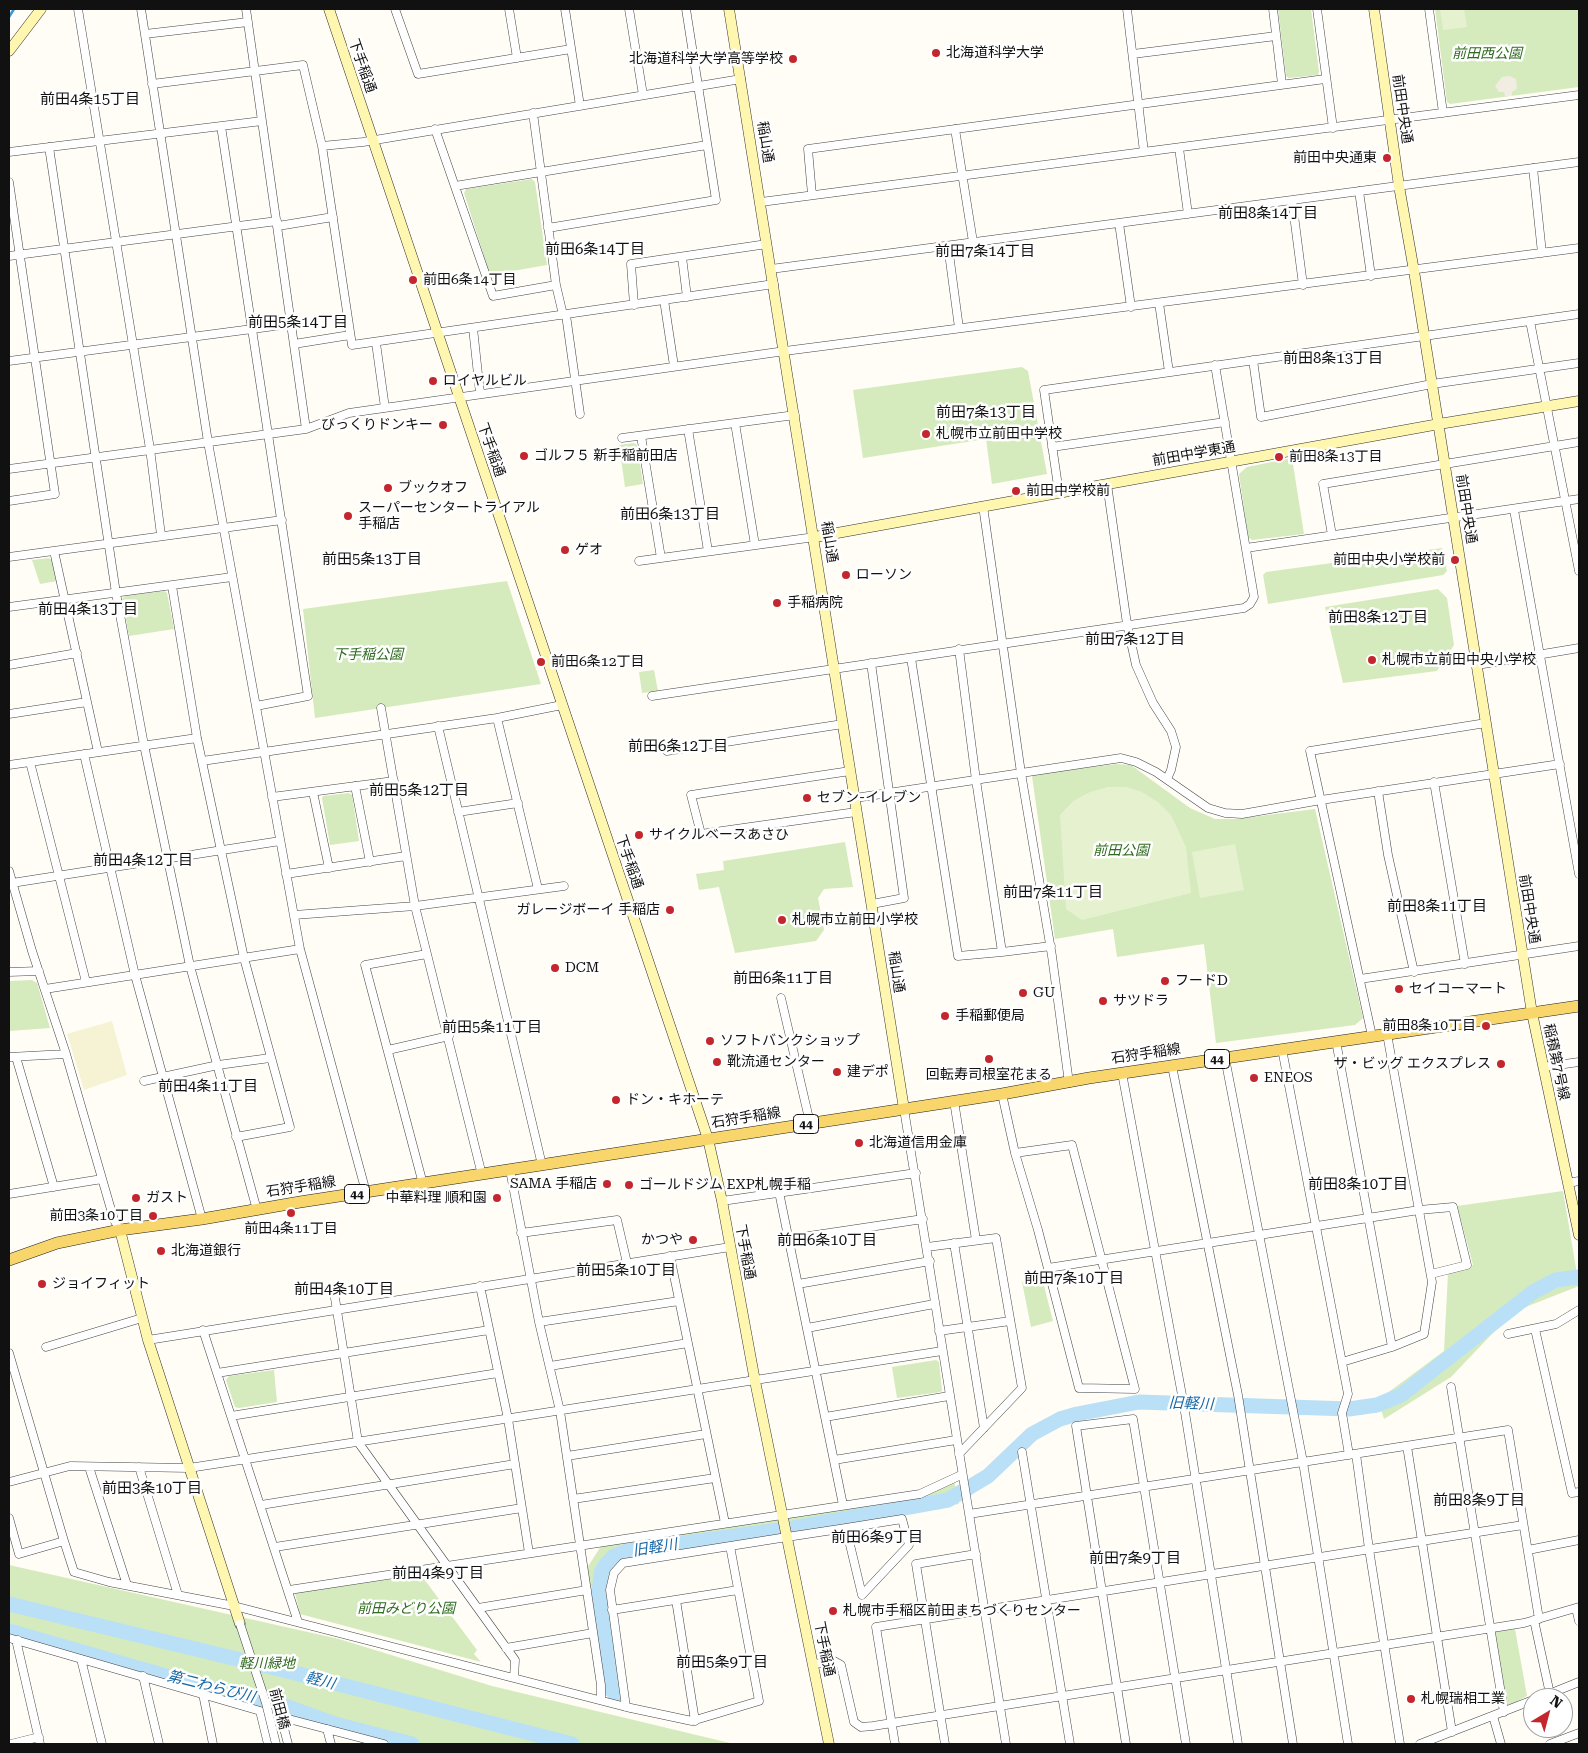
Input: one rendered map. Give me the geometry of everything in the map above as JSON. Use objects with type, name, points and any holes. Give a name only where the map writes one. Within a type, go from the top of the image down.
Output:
[{"type":"main road","name":"石狩手稲線","points":[[9,1260],[57,1243],[120,1230],[202,1220],[366,1192],[1002,1094],[1122,1073],[1579,1006]]},
{"type":"street","points":[[10,47],[41,9]]},
{"type":"street","points":[[78,9],[150,449],[161,535]]},
{"type":"street","points":[[141,9],[208,442],[300,949],[366,1192]]},
{"type":"street","points":[[246,9],[306,429]]},
{"type":"street","name":"下手稲通","points":[[329,9],[708,1139],[722,1201],[755,1381],[830,1744]]},
{"type":"street","points":[[395,9],[418,74],[572,49]]},
{"type":"street","points":[[509,9],[517,58]]},
{"type":"street","points":[[565,9],[580,106]]},
{"type":"street","points":[[629,9],[643,96]]},
{"type":"street","points":[[548,228],[716,200],[700,86],[686,9]]},
{"type":"street","name":"稲山通","points":[[730,9],[904,1109]]},
{"type":"street","points":[[1127,9],[1140,104],[1144,152]]},
{"type":"street","points":[[1273,9],[1282,84]]},
{"type":"street","points":[[1316,9],[1333,128]]},
{"type":"street","name":"前田中央通","points":[[1374,9],[1399,186],[1454,517],[1532,1012]]},
{"type":"street","points":[[1429,9],[1443,114]]},
{"type":"street","points":[[145,34],[248,22]]},
{"type":"street","points":[[1133,54],[1276,36]]},
{"type":"street","points":[[152,84],[303,65],[322,146],[352,345],[439,334],[774,284]]},
{"type":"street","points":[[322,146],[373,140],[741,79]]},
{"type":"street","points":[[812,195],[808,149],[1325,79]]},
{"type":"street","points":[[761,202],[1579,95]]},
{"type":"street","points":[[533,113],[556,285],[565,315],[577,380],[580,414]]},
{"type":"street","points":[[9,152],[262,121]]},
{"type":"street","points":[[221,126],[308,696],[256,706]]},
{"type":"street","points":[[955,129],[973,242]]},
{"type":"street","points":[[435,130],[493,296],[556,285]]},
{"type":"street","points":[[455,186],[708,146]]},
{"type":"street","points":[[48,147],[116,593],[144,746],[190,966],[257,1210]]},
{"type":"street","points":[[1179,148],[1188,214]]},
{"type":"street","points":[[772,269],[1579,162]]},
{"type":"street","points":[[1533,168],[1542,253]]},
{"type":"street","points":[[9,182],[55,494],[9,501]]},
{"type":"street","points":[[1359,191],[1372,276]]},
{"type":"street","points":[[1292,200],[1302,285]]},
{"type":"street","points":[[9,256],[237,225],[333,217]]},
{"type":"street","points":[[1119,223],[1131,307]]},
{"type":"street","points":[[634,305],[631,264],[768,244]]},
{"type":"street","points":[[948,246],[959,328]]},
{"type":"street","points":[[9,468],[306,429],[348,413],[480,393],[959,328],[1579,248]]},
{"type":"street","points":[[682,257],[687,297]]},
{"type":"street","points":[[664,300],[674,366]]},
{"type":"street","points":[[1159,303],[1169,372]]},
{"type":"street","points":[[1059,492],[1044,390],[1579,314]]},
{"type":"street","points":[[1530,321],[1579,571]]},
{"type":"street","points":[[9,361],[290,324]]},
{"type":"street","points":[[473,328],[480,393]]},
{"type":"street","points":[[294,344],[350,335]]},
{"type":"street","points":[[376,343],[385,408]]},
{"type":"street","points":[[1253,360],[1261,417],[1432,384],[1579,363]]},
{"type":"street","points":[[652,696],[1244,608],[1250,604],[1254,597],[1216,365]]},
{"type":"street","name":"前田中学東通","points":[[814,537],[1439,424],[1579,401]]},
{"type":"street","points":[[622,438],[795,415]]},
{"type":"street","points":[[1052,447],[1225,422]]},
{"type":"street","points":[[735,423],[755,545]]},
{"type":"street","points":[[688,429],[708,551]]},
{"type":"street","points":[[641,436],[661,558]]},
{"type":"street","points":[[1332,535],[1324,484],[1579,442]]},
{"type":"street","points":[[1107,484],[1127,624],[1136,665],[1144,684],[1171,731],[1176,747],[1167,779]]},
{"type":"street","points":[[1246,548],[1579,499]]},
{"type":"street","points":[[983,506],[1021,772],[1051,946],[1069,1083]]},
{"type":"street","points":[[1514,510],[1579,874]]},
{"type":"street","points":[[9,557],[282,520]]},
{"type":"street","points":[[638,561],[814,537]]},
{"type":"street","points":[[54,551],[98,752]]},
{"type":"street","points":[[9,607],[232,577]]},
{"type":"street","points":[[172,586],[197,738],[244,958],[290,1127],[236,1137]]},
{"type":"street","points":[[1477,664],[1579,648]]},
{"type":"street","points":[[959,649],[976,780],[1002,952]]},
{"type":"street","points":[[9,665],[77,653]]},
{"type":"street","points":[[911,658],[958,956],[1051,946]]},
{"type":"street","points":[[870,663],[904,898],[872,904]]},
{"type":"street","points":[[9,714],[87,702]]},
{"type":"street","points":[[202,761],[497,718],[562,705]]},
{"type":"street","points":[[381,708],[415,906],[449,1036],[482,1175]]},
{"type":"street","points":[[497,718],[538,889]]},
{"type":"street","points":[[1372,1036],[1310,751],[1486,723]]},
{"type":"street","points":[[667,752],[842,724]]},
{"type":"street","points":[[438,726],[542,1165]]},
{"type":"street","points":[[9,765],[197,738]]},
{"type":"street","points":[[84,754],[135,975],[164,1075],[202,1220]]},
{"type":"street","points":[[855,798],[1121,758],[1136,762],[1167,779],[1192,799],[1208,808],[1225,813],[1242,814],[1434,782],[1560,764]]},
{"type":"street","points":[[30,762],[86,982]]},
{"type":"street","points":[[850,771],[692,795],[701,834],[856,812]]},
{"type":"street","points":[[272,797],[394,781]]},
{"type":"street","points":[[1434,782],[1465,964]]},
{"type":"street","points":[[355,786],[370,862]]},
{"type":"street","points":[[1378,791],[1388,855],[1414,972]]},
{"type":"street","points":[[313,792],[329,868]]},
{"type":"street","points":[[458,812],[518,803]]},
{"type":"street","points":[[12,883],[280,841]]},
{"type":"street","points":[[286,874],[406,856]]},
{"type":"street","points":[[9,871],[66,1054],[114,1220],[120,1230],[148,1340],[240,1624]]},
{"type":"street","points":[[294,915],[415,906],[564,886]]},
{"type":"street","points":[[1360,979],[1523,956],[1579,946]]},
{"type":"street","points":[[45,989],[300,949]]},
{"type":"street","points":[[423,1184],[365,965],[427,954]]},
{"type":"street","points":[[9,972],[39,971]]},
{"type":"street","points":[[781,998],[810,1123]]},
{"type":"street","name":"稲積第7号線","points":[[1532,1012],[1579,1235]]},
{"type":"street","points":[[1342,1362],[1392,1348],[1424,1334],[1432,1282],[1387,1034]]},
{"type":"street","points":[[388,1050],[449,1036]]},
{"type":"street","points":[[1336,1041],[1392,1348]]},
{"type":"street","points":[[1282,1049],[1348,1394],[1342,1413],[1353,1454],[1400,1744]]},
{"type":"street","points":[[54,1187],[12,1057],[66,1054]]},
{"type":"street","points":[[144,1081],[164,1075],[218,1065],[270,1058]]},
{"type":"street","points":[[1225,1058],[1292,1398],[1348,1744]]},
{"type":"street","points":[[1543,1067],[1579,1062]]},
{"type":"street","points":[[1172,1066],[1238,1395],[1248,1471],[1294,1744]]},
{"type":"street","points":[[1122,1073],[1182,1395]]},
{"type":"street","points":[[1002,1094],[1015,1153],[1048,1268],[1078,1388],[1135,1389],[1072,1145],[1015,1153]]},
{"type":"street","points":[[954,1101],[976,1240]]},
{"type":"street","points":[[904,1109],[916,1173],[930,1261],[934,1304],[1006,1744]]},
{"type":"street","points":[[510,1170],[530,1279],[560,1411],[594,1633],[601,1685],[601,1700]]},
{"type":"street","points":[[722,1201],[916,1173]]},
{"type":"street","points":[[9,1193],[102,1179]]},
{"type":"street","points":[[1568,1183],[1579,1181]]},
{"type":"street","points":[[779,1192],[843,1505]]},
{"type":"street","points":[[1048,1268],[1419,1210],[1453,1207],[1467,1265],[1431,1274]]},
{"type":"street","points":[[789,1239],[923,1219]]},
{"type":"street","points":[[521,1233],[617,1220],[627,1263]]},
{"type":"street","points":[[927,1246],[996,1238],[1022,1388],[959,1454]]},
{"type":"street","points":[[954,1243],[984,1428]]},
{"type":"street","points":[[148,1340],[730,1247]]},
{"type":"street","points":[[670,1256],[725,1523]]},
{"type":"street","points":[[798,1284],[930,1261]]},
{"type":"street","points":[[480,1286],[508,1419],[529,1553]]},
{"type":"street","points":[[334,1292],[342,1352],[358,1442],[515,1660],[514,1678]]},
{"type":"street","points":[[539,1322],[679,1301]]},
{"type":"street","points":[[807,1328],[934,1304]]},
{"type":"street","points":[[1508,1334],[1556,1324],[1579,1310]]},
{"type":"street","points":[[46,1347],[142,1318]]},
{"type":"street","points":[[939,1331],[1010,1321]]},
{"type":"street","points":[[1535,1329],[1572,1493],[1579,1492]]},
{"type":"street","points":[[203,1330],[298,1622]]},
{"type":"street","points":[[217,1373],[489,1330]]},
{"type":"street","points":[[550,1366],[688,1343]]},
{"type":"street","points":[[9,1482],[70,1466],[189,1468],[755,1381],[942,1350]]},
{"type":"street","points":[[9,1353],[74,1572],[127,1585],[234,1606],[626,1707],[695,1721],[759,1701],[730,1546]]},
{"type":"street","points":[[231,1416],[498,1372]]},
{"type":"street","points":[[1451,1387],[1504,1712]]},
{"type":"street","points":[[825,1417],[949,1396]]},
{"type":"street","points":[[1184,1406],[1238,1744]]},
{"type":"street","points":[[1126,1744],[1076,1426],[1133,1419],[1186,1744]]},
{"type":"street","points":[[969,1514],[1508,1430],[1528,1550],[1536,1620],[1549,1688]]},
{"type":"street","points":[[566,1456],[706,1434]]},
{"type":"street","points":[[834,1460],[956,1440]]},
{"type":"street","points":[[1407,1446],[1452,1732]]},
{"type":"street","points":[[1022,1452],[1070,1744]]},
{"type":"street","points":[[261,1505],[515,1464]]},
{"type":"street","points":[[89,1467],[127,1585]]},
{"type":"street","points":[[139,1467],[178,1595]]},
{"type":"street","points":[[573,1500],[715,1478]]},
{"type":"street","points":[[289,1590],[920,1494],[962,1478]]},
{"type":"street","points":[[275,1547],[522,1508]]},
{"type":"street","points":[[9,1518],[19,1554],[64,1541]]},
{"type":"street","points":[[626,1707],[612,1610],[610,1580],[623,1563],[902,1519],[909,1545],[862,1595],[846,1528]]},
{"type":"street","points":[[895,1744],[876,1627],[1524,1525]]},
{"type":"street","points":[[1528,1550],[1579,1540]]},
{"type":"street","points":[[946,1744],[916,1564],[976,1554]]},
{"type":"street","points":[[478,1608],[587,1590]]},
{"type":"street","points":[[612,1610],[738,1590]]},
{"type":"street","points":[[676,1600],[695,1721]]},
{"type":"street","points":[[814,1664],[834,1661],[840,1665],[854,1722],[861,1727],[891,1724],[1489,1629],[1536,1620],[1578,1607],[1579,1621]]},
{"type":"street","name":"前田橋","points":[[240,1624],[266,1704],[276,1744]]},
{"type":"street","points":[[506,1648],[594,1633]]},
{"type":"street","points":[[9,1638],[281,1717],[384,1744]]},
{"type":"street","points":[[10,1744],[40,1741],[16,1644],[18,1640]]},
{"type":"street","points":[[82,1659],[102,1744]]},
{"type":"street","points":[[143,1676],[159,1744]]},
{"type":"street","points":[[1564,1688],[1579,1682]]},
{"type":"street","points":[[203,1694],[214,1744]]},
{"type":"street","points":[[1420,1744],[1523,1704]]},
{"type":"street","points":[[260,1711],[268,1744]]},
{"type":"street","points":[[1494,1716],[1501,1744]]},
{"type":"street","points":[[281,1717],[288,1744]]},
{"type":"street","points":[[327,1729],[331,1744]]},
{"type":"street","points":[[1550,1744],[1579,1733]]},
{"type":"shaded area","points":[[1510,76],[1516,79],[1517,89],[1512,92],[1512,96],[1505,96],[1504,92],[1499,92],[1495,86],[1502,77]]},
{"type":"shaded area","points":[[112,1021],[127,1075],[84,1090],[67,1034]]},
{"type":"green space","points":[[1278,9],[1311,9],[1318,75],[1289,78],[1286,76]]},
{"type":"green space","name":"前田西公園","points":[[1435,9],[1579,9],[1579,87],[1450,104],[1447,102]]},
{"type":"green space","points":[[1440,9],[1464,9],[1467,27],[1443,30]]},
{"type":"green space","points":[[532,179],[535,182],[547,265],[490,275],[464,193],[466,189]]},
{"type":"green space","points":[[1022,367],[1028,371],[1047,474],[992,484],[986,439],[863,458],[853,390]]},
{"type":"green space","points":[[634,443],[637,445],[643,484],[625,487],[619,445]]},
{"type":"green space","points":[[1292,458],[1304,534],[1252,540],[1248,537],[1239,474],[1247,467]]},
{"type":"green space","points":[[1442,548],[1447,571],[1443,575],[1268,604],[1263,575],[1266,572]]},
{"type":"green space","points":[[49,558],[52,560],[57,581],[40,584],[32,560]]},
{"type":"green space","name":"下手稲公園","points":[[507,581],[541,684],[315,718],[303,609]]},
{"type":"green space","points":[[1438,589],[1447,598],[1454,645],[1437,671],[1343,683],[1325,607]]},
{"type":"green space","points":[[164,591],[167,593],[174,629],[129,636],[122,599],[125,596]]},
{"type":"green space","points":[[654,670],[658,691],[642,693],[639,672]]},
{"type":"green space","name":"前田公園","points":[[1117,764],[1131,765],[1190,808],[1215,819],[1236,819],[1315,809],[1363,1018],[1355,1025],[1216,1043],[1204,944],[1117,957],[1113,929],[1055,939],[1032,776],[1039,773]]},
{"type":"green space","points":[[1108,787],[1127,787],[1142,792],[1158,802],[1171,815],[1186,847],[1191,893],[1082,920],[1066,909],[1060,815],[1073,801],[1090,792]]},
{"type":"green space","points":[[349,793],[352,795],[359,841],[330,845],[322,798],[323,796]]},
{"type":"green space","points":[[845,842],[853,887],[824,889],[818,898],[824,930],[816,941],[735,953],[719,887],[699,890],[696,874],[724,870],[723,861]]},
{"type":"green space","points":[[1235,844],[1244,890],[1200,898],[1192,852]]},
{"type":"green space","points":[[32,980],[37,983],[50,1028],[9,1031],[9,981]]},
{"type":"green space","points":[[1563,1191],[1579,1286],[1513,1312],[1451,1377],[1384,1419],[1378,1400],[1444,1351],[1448,1273],[1473,1265],[1457,1206]]},
{"type":"green space","points":[[1042,1278],[1053,1321],[1031,1327],[1022,1282]]},
{"type":"green space","points":[[936,1360],[939,1362],[941,1392],[897,1398],[892,1367]]},
{"type":"green space","points":[[274,1370],[277,1402],[235,1407],[226,1380],[229,1376]]},
{"type":"green space","points":[[954,1481],[959,1504],[621,1561],[610,1577],[623,1702],[604,1695],[587,1568],[603,1543],[925,1495]]},
{"type":"green space","name":"軽川緑地","points":[[9,1565],[339,1639],[492,1686],[734,1744],[417,1744],[304,1713],[253,1702],[9,1634]]},
{"type":"green space","name":"前田みどり公園","points":[[421,1575],[477,1650],[474,1654],[481,1662],[300,1614],[295,1593]]},
{"type":"green space","points":[[1515,1629],[1526,1688],[1523,1688],[1523,1698],[1510,1705],[1507,1703],[1494,1632]]},
{"type":"waterway","points":[[9,17],[14,9]]},
{"type":"waterway","name":"旧軽川","points":[[793,1528],[948,1500],[988,1476],[1032,1434],[1060,1419],[1077,1414],[1139,1402],[1349,1409],[1377,1405],[1401,1395],[1533,1292],[1556,1280],[1579,1277]]},
{"type":"waterway","name":"旧軽川","points":[[615,1695],[612,1690],[599,1594],[601,1573],[606,1564],[614,1556],[627,1551],[779,1530]]},
{"type":"waterway","name":"軽川","points":[[9,1604],[299,1674],[572,1744]]},
{"type":"waterway","name":"第二わらび川","points":[[9,1631],[232,1695],[277,1703],[335,1724],[412,1744]]},
{"type":"place","name":"北海道科学大学","points":[[936,53]]},
{"type":"place","name":"北海道科学大学高等学校","points":[[793,59]]},
{"type":"place","name":"前田中央通東","points":[[1387,158]]},
{"type":"place","name":"前田6条14丁目","points":[[413,280]]},
{"type":"place","name":"ロイヤルビル","points":[[433,381]]},
{"type":"place","name":"びっくりドンキー","points":[[443,425]]},
{"type":"place","name":"札幌市立前田中学校","points":[[926,434]]},
{"type":"place","name":"ゴルフ５ 新手稲前田店","points":[[524,456]]},
{"type":"place","name":"前田8条13丁目","points":[[1279,457]]},
{"type":"place","name":"ブックオフ","points":[[388,488]]},
{"type":"place","name":"前田中学校前","points":[[1016,491]]},
{"type":"place","name":"スーパーセンタートライアル 手稲店","points":[[348,516]]},
{"type":"place","name":"ゲオ","points":[[565,550]]},
{"type":"place","name":"前田中央小学校前","points":[[1455,560]]},
{"type":"place","name":"ローソン","points":[[846,575]]},
{"type":"place","name":"手稲病院","points":[[777,603]]},
{"type":"place","name":"札幌市立前田中央小学校","points":[[1372,660]]},
{"type":"place","name":"前田6条12丁目","points":[[541,662]]},
{"type":"place","name":"セブン-イレブン","points":[[807,798]]},
{"type":"place","name":"サイクルベースあさひ","points":[[639,835]]},
{"type":"place","name":"ガレージボーイ 手稲店","points":[[670,910]]},
{"type":"place","name":"札幌市立前田小学校","points":[[782,920]]},
{"type":"place","name":"DCM","points":[[555,968]]},
{"type":"place","name":"フードD","points":[[1165,981]]},
{"type":"place","name":"セイコーマート","points":[[1399,989]]},
{"type":"place","name":"GU","points":[[1023,993]]},
{"type":"place","name":"サツドラ","points":[[1103,1001]]},
{"type":"place","name":"手稲郵便局","points":[[945,1016]]},
{"type":"place","name":"前田8条10丁目","points":[[1486,1026]]},
{"type":"place","name":"ソフトバンクショップ","points":[[710,1041]]},
{"type":"place","name":"回転寿司根室花まる","points":[[989,1059]]},
{"type":"place","name":"靴流通センター","points":[[717,1062]]},
{"type":"place","name":"ザ・ビッグ エクスプレス","points":[[1501,1064]]},
{"type":"place","name":"建デポ","points":[[837,1072]]},
{"type":"place","name":"ENEOS","points":[[1254,1078]]},
{"type":"place","name":"ドン・キホーテ","points":[[616,1100]]},
{"type":"place","name":"北海道信用金庫","points":[[859,1143]]},
{"type":"place","name":"SAMA 手稲店","points":[[607,1184]]},
{"type":"place","name":"ゴールドジム EXP札幌手稲","points":[[629,1185]]},
{"type":"place","name":"ガスト","points":[[136,1198]]},
{"type":"place","name":"中華料理 順和園","points":[[497,1198]]},
{"type":"place","name":"前田4条11丁目","points":[[291,1213]]},
{"type":"place","name":"前田3条10丁目","points":[[153,1216]]},
{"type":"place","name":"かつや","points":[[693,1240]]},
{"type":"place","name":"北海道銀行","points":[[161,1251]]},
{"type":"place","name":"ジョイフィット","points":[[42,1284]]},
{"type":"place","name":"札幌市手稲区前田まちづくりセンター","points":[[833,1611]]},
{"type":"place","name":"札幌瑞相工業","points":[[1411,1699]]},
{"type":"district","name":"前田4条15丁目","points":[[90,100]]},
{"type":"district","name":"前田8条14丁目","points":[[1268,214]]},
{"type":"district","name":"前田6条14丁目","points":[[595,250]]},
{"type":"district","name":"前田7条14丁目","points":[[985,252]]},
{"type":"district","name":"前田5条14丁目","points":[[298,323]]},
{"type":"district","name":"前田8条13丁目","points":[[1333,359]]},
{"type":"district","name":"前田7条13丁目","points":[[986,413]]},
{"type":"district","name":"前田6条13丁目","points":[[670,515]]},
{"type":"district","name":"前田5条13丁目","points":[[372,560]]},
{"type":"district","name":"前田4条13丁目","points":[[88,610]]},
{"type":"district","name":"前田8条12丁目","points":[[1378,618]]},
{"type":"district","name":"前田7条12丁目","points":[[1135,640]]},
{"type":"district","name":"前田6条12丁目","points":[[678,747]]},
{"type":"district","name":"前田5条12丁目","points":[[419,791]]},
{"type":"district","name":"前田4条12丁目","points":[[143,861]]},
{"type":"district","name":"前田7条11丁目","points":[[1053,893]]},
{"type":"district","name":"前田8条11丁目","points":[[1437,907]]},
{"type":"district","name":"前田6条11丁目","points":[[783,979]]},
{"type":"district","name":"前田5条11丁目","points":[[492,1028]]},
{"type":"district","name":"前田4条11丁目","points":[[208,1087]]},
{"type":"district","name":"前田8条10丁目","points":[[1358,1185]]},
{"type":"district","name":"前田6条10丁目","points":[[827,1241]]},
{"type":"district","name":"前田5条10丁目","points":[[626,1271]]},
{"type":"district","name":"前田7条10丁目","points":[[1074,1279]]},
{"type":"district","name":"前田4条10丁目","points":[[344,1290]]},
{"type":"district","name":"前田3条10丁目","points":[[152,1489]]},
{"type":"district","name":"前田8条9丁目","points":[[1479,1501]]},
{"type":"district","name":"前田6条9丁目","points":[[877,1538]]},
{"type":"district","name":"前田7条9丁目","points":[[1135,1559]]},
{"type":"district","name":"前田4条9丁目","points":[[438,1574]]},
{"type":"district","name":"前田5条9丁目","points":[[722,1663]]}]
